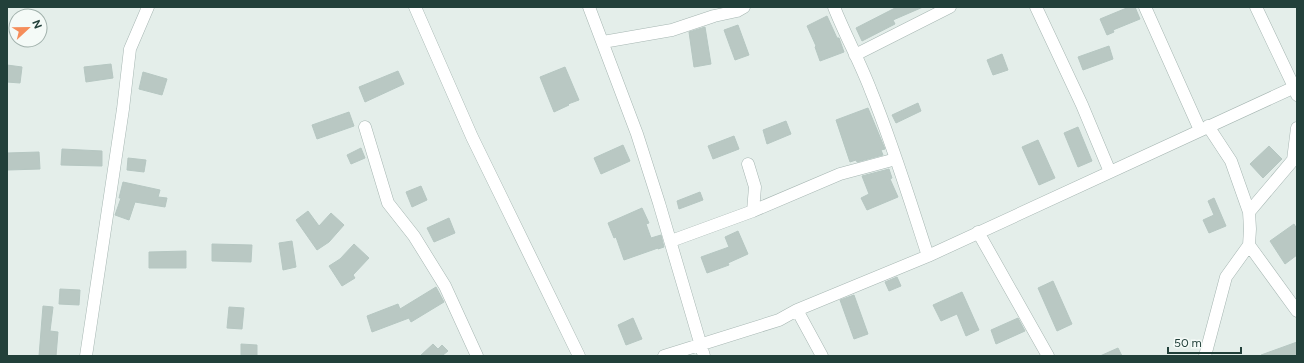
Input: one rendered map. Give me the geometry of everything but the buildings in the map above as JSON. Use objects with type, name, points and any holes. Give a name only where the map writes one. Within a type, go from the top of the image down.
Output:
[{"type":"street","points":[[86,356],[123,109],[130,49],[148,7]]},
{"type":"street","points":[[415,7],[472,137],[579,356]]},
{"type":"street","points":[[590,7],[637,134],[704,356]]},
{"type":"street","points":[[603,42],[672,30],[714,16],[737,11],[744,7]]},
{"type":"street","points":[[834,7],[870,88],[896,159],[928,256]]},
{"type":"street","points":[[855,55],[950,7]]},
{"type":"street","points":[[1036,7],[1082,105],[1110,172]]},
{"type":"street","points":[[1145,7],[1204,128],[1231,161],[1249,212],[1249,245],[1226,277],[1205,356]]},
{"type":"street","points":[[664,356],[779,320],[797,310],[928,256],[1204,128],[1296,89],[1256,7]]},
{"type":"street","points":[[365,127],[388,203],[414,236],[445,286],[477,356]]},
{"type":"street","points":[[1249,212],[1293,160],[1297,128]]},
{"type":"street","points":[[670,241],[753,211],[840,174],[896,159]]},
{"type":"street","points":[[748,164],[755,187],[753,211]]},
{"type":"street","points":[[978,232],[1048,356]]},
{"type":"street","points":[[1249,245],[1297,311]]},
{"type":"street","points":[[797,310],[822,356]]}]
